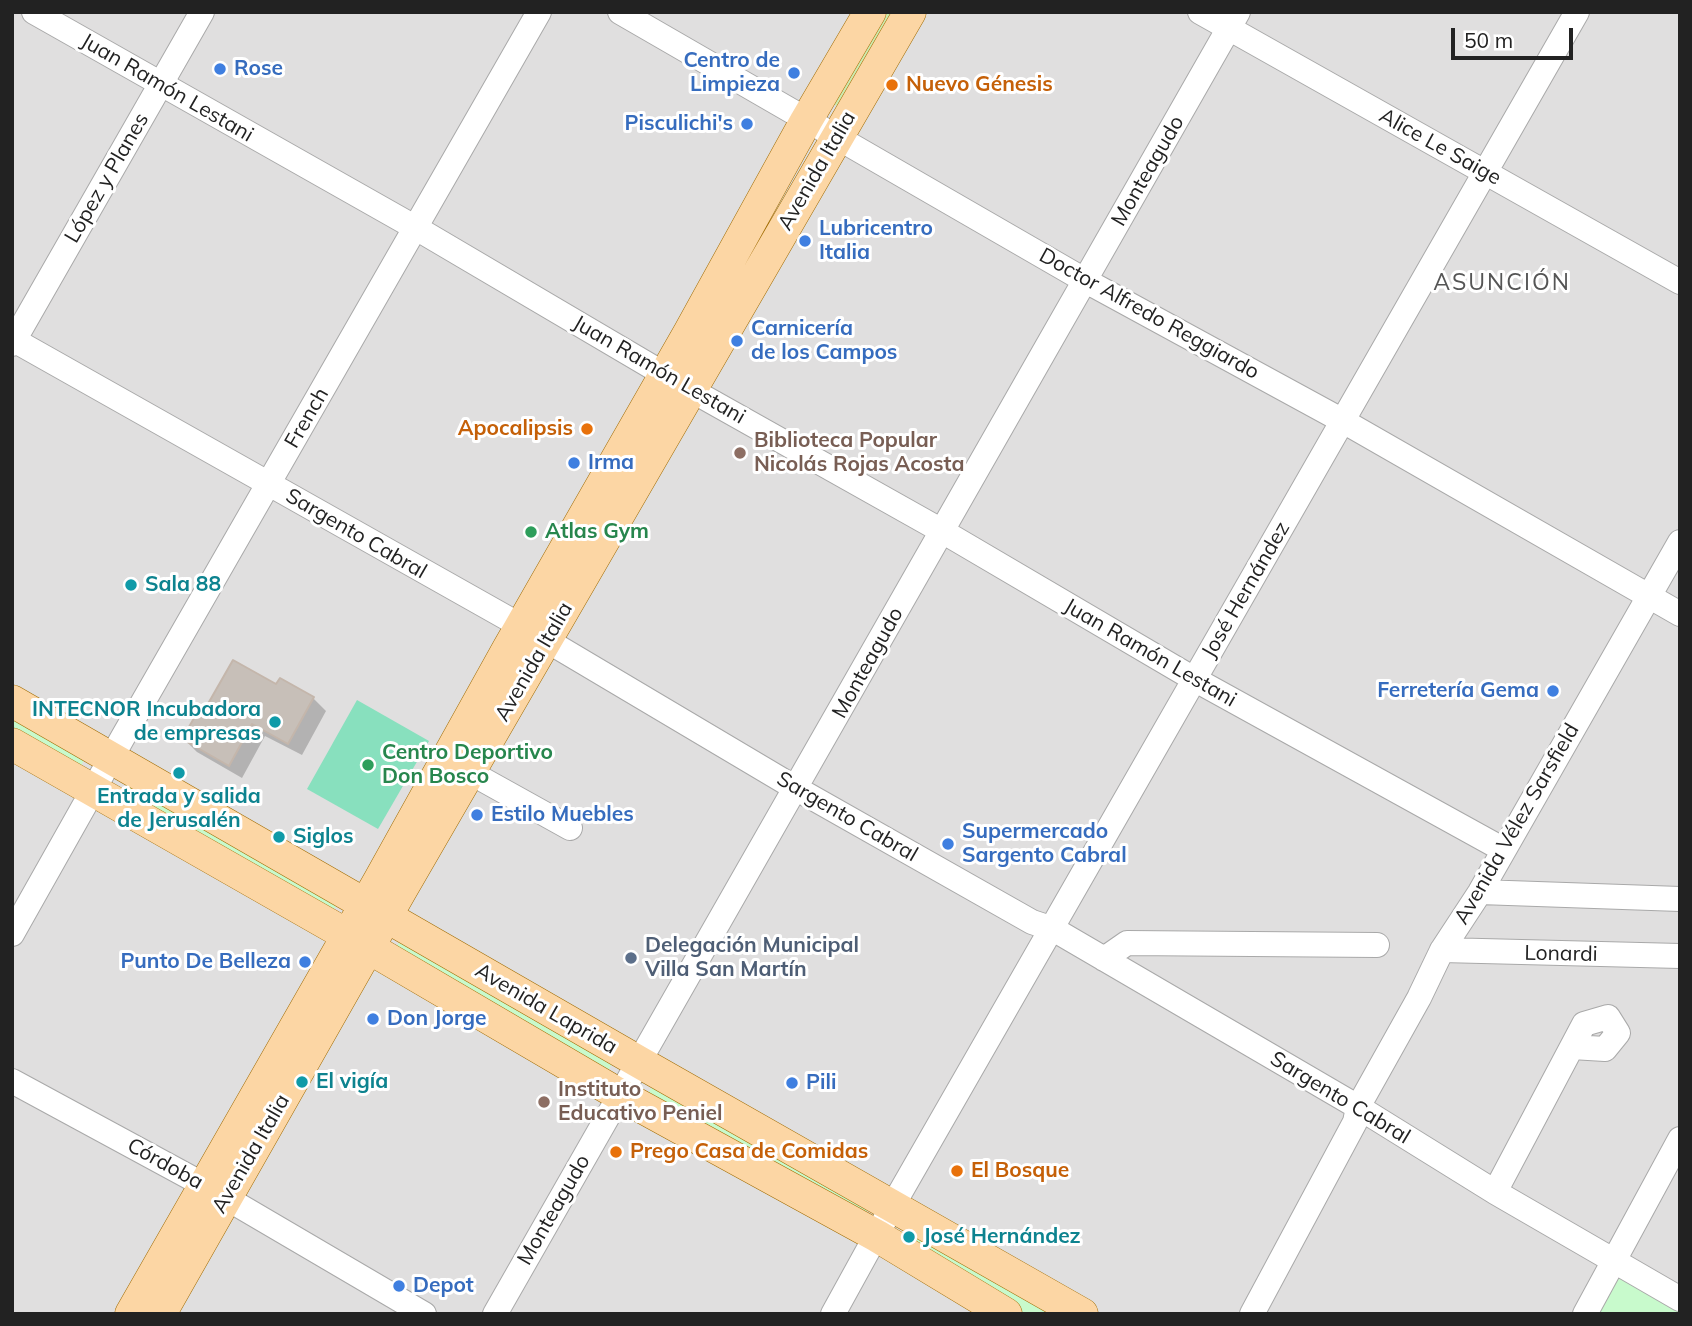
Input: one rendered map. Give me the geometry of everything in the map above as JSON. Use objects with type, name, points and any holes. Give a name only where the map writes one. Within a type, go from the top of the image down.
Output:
[{"type":"main road","name":"Avenida Italia","points":[[677,382],[806,121],[870,12]]},
{"type":"main road","name":"Avenida Italia","points":[[131,1314],[215,1191],[677,382],[837,137],[910,12]]},
{"type":"main road","name":"Avenida Italia","points":[[376,910],[471,773],[533,634]]},
{"type":"main road","name":"Avenida Laprida","points":[[12,701],[1082,1314]]},
{"type":"main road","name":"Avenida Laprida","points":[[12,744],[620,1095],[877,1236],[1006,1314]]},
{"type":"main road","name":"Avenida Italia","points":[[160,1314],[215,1191]]},
{"type":"street","name":"Juan Ramón Lestani","points":[[34,12],[416,228],[677,382],[942,531],[1194,679],[1504,850]]},
{"type":"street","name":"López y Planes","points":[[13,341],[202,12]]},
{"type":"street","name":"French","points":[[12,934],[539,12]]},
{"type":"street","name":"Doctor Alfredo Reggiardo","points":[[620,12],[1086,281],[1343,421],[1680,614]]},
{"type":"street","name":"Alice Le Saige","points":[[1200,12],[1233,21],[1485,172],[1680,282]]},
{"type":"street","name":"José Hernández","points":[[833,1314],[1577,12]]},
{"type":"street","name":"Monteagudo","points":[[495,1314],[1233,21]]},
{"type":"street","name":"Sargento Cabral","points":[[13,341],[533,634],[797,789],[1032,922],[1053,929],[1680,1299]]},
{"type":"street","name":"Avenida Vélez Sarsfield","points":[[1252,1314],[1355,1122],[1358,1107],[1419,998],[1442,950],[1480,892],[1680,542]]},
{"type":"street","points":[[471,773],[570,828]]},
{"type":"street","points":[[1480,892],[1680,899]]},
{"type":"street","points":[[1104,959],[1126,943],[1377,946]]},
{"type":"street","name":"Lonardi","points":[[1442,950],[1680,956]]},
{"type":"street","points":[[1495,1192],[1572,1047]]},
{"type":"street","name":"Córdoba","points":[[12,1081],[215,1191],[424,1314]]},
{"type":"street","name":"Avenida Vélez Sarsfield","points":[[1235,1314],[1346,1116],[1358,1107]]},
{"type":"street","points":[[1585,1314],[1680,1139]]},
{"type":"shaded area","points":[[12,12],[1680,12],[1680,1314],[12,1314]]},
{"type":"green space","points":[[883,12],[899,12],[843,109],[831,103]]},
{"type":"green space","name":"Centro Deportivo Don Bosco","points":[[357,700],[429,741],[378,829],[307,789]]},
{"type":"green space","points":[[12,711],[84,760],[81,766],[12,738]]},
{"type":"green space","points":[[127,784],[337,901],[331,915],[122,793]]},
{"type":"green space","points":[[400,941],[613,1062],[608,1071],[396,947]]},
{"type":"green space","points":[[653,1085],[869,1207],[864,1216],[647,1095]]},
{"type":"green space","points":[[908,1227],[1065,1314],[1025,1314],[902,1245],[901,1240]]},
{"type":"green space","points":[[1627,1276],[1680,1306],[1680,1314],[1599,1314],[1617,1280]]},
{"type":"building","name":"INTECNOR Incubadora de empresas","points":[[233,660],[276,684],[280,678],[314,697],[288,744],[252,724],[229,766],[182,739],[201,706],[205,709]]},
{"type":"place","name":"Rose","points":[[220,69]]},
{"type":"place","name":"Centro de Limpieza","points":[[794,73]]},
{"type":"place","name":"Nuevo Génesis","points":[[892,85]]},
{"type":"place","name":"Pisculichi's","points":[[747,124]]},
{"type":"place","name":"Lubricentro Italia","points":[[805,241]]},
{"type":"place","name":"Carnicería de los Campos","points":[[737,341]]},
{"type":"place","name":"Apocalipsis","points":[[587,429]]},
{"type":"place","name":"Biblioteca Popular Nicolás Rojas Acosta","points":[[740,453]]},
{"type":"place","name":"Irma","points":[[574,463]]},
{"type":"place","name":"Atlas Gym","points":[[531,532]]},
{"type":"place","name":"Sala 88","points":[[131,585]]},
{"type":"place","name":"Ferretería Gema","points":[[1553,691]]},
{"type":"place","name":"INTECNOR Incubadora de empresas","points":[[275,722]]},
{"type":"place","name":"Centro Deportivo Don Bosco","points":[[368,765]]},
{"type":"place","name":"Entrada y salida de Jerusalén","points":[[179,773]]},
{"type":"place","name":"Estilo Muebles","points":[[477,815]]},
{"type":"place","name":"Siglos","points":[[279,837]]},
{"type":"place","name":"Supermercado Sargento Cabral","points":[[948,844]]},
{"type":"place","name":"Delegación Municipal Villa San Martín","points":[[631,958]]},
{"type":"place","name":"Punto De Belleza","points":[[305,962]]},
{"type":"place","name":"Don Jorge","points":[[373,1019]]},
{"type":"place","name":"El vigía","points":[[302,1082]]},
{"type":"place","name":"Pili","points":[[792,1083]]},
{"type":"place","name":"Instituto Educativo Peniel","points":[[544,1102]]},
{"type":"place","name":"Prego Casa de Comidas","points":[[616,1152]]},
{"type":"place","name":"El Bosque","points":[[957,1171]]},
{"type":"place","name":"José Hernández","points":[[909,1237]]},
{"type":"place","name":"Depot","points":[[399,1286]]},
{"type":"district","name":"ASUNCIÓN","points":[[1502,283]]}]
